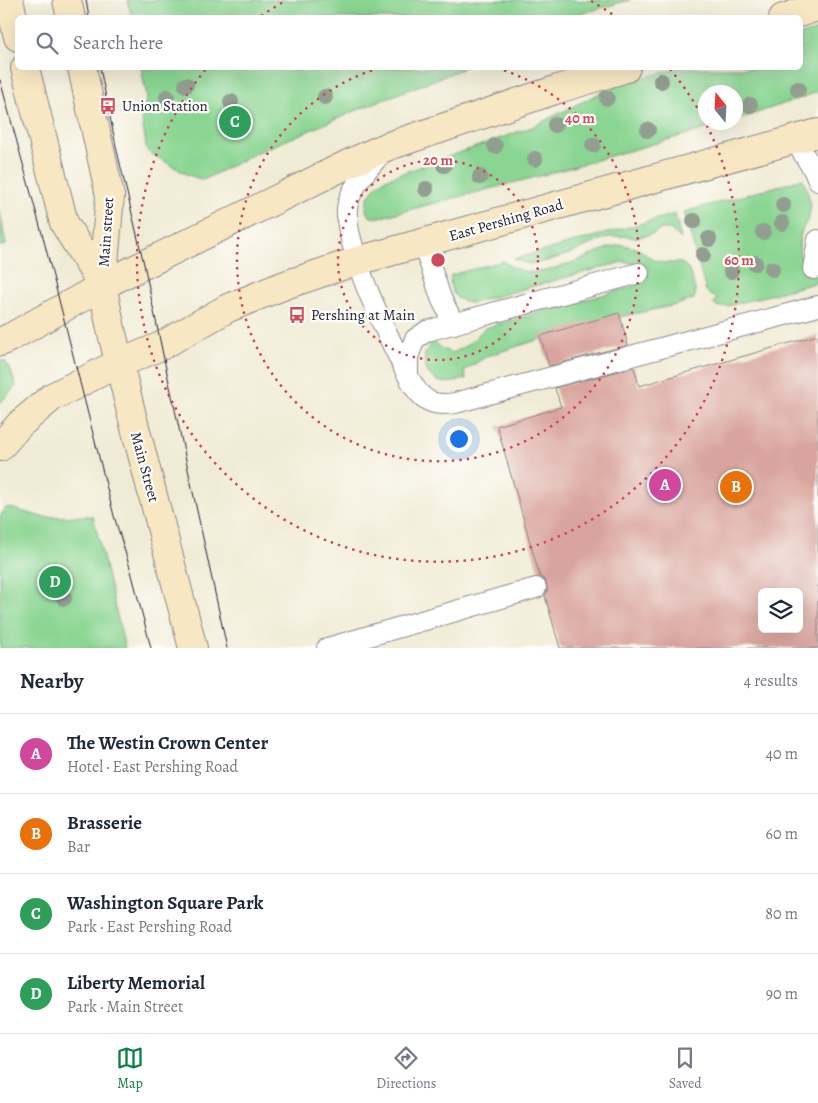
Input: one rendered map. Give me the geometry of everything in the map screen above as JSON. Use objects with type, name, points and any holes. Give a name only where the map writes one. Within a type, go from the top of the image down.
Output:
[{"type":"main road","points":[[9,0],[15,25]]},
{"type":"main road","points":[[792,15],[818,6]]},
{"type":"main road","name":"Main street","points":[[26,70],[64,223],[102,285]]},
{"type":"main road","name":"Main street","points":[[82,70],[110,196],[102,285]]},
{"type":"main road","points":[[0,342],[102,285],[386,147],[620,70]]},
{"type":"main road","name":"East Pershing Road","points":[[0,447],[20,424],[52,396],[161,346],[228,308],[285,285],[357,261],[807,136]]},
{"type":"main road","name":"Main Street","points":[[102,285],[119,364],[193,648]]},
{"type":"lane","points":[[807,136],[814,171],[818,181]]},
{"type":"lane","points":[[386,147],[355,186],[347,206],[347,225],[368,293],[408,375],[420,394],[430,402],[442,405],[455,403],[818,306]]},
{"type":"lane","points":[[813,270],[818,240]]},
{"type":"lane","points":[[423,243],[441,298],[454,324]]},
{"type":"lane","points":[[408,375],[408,357],[415,339],[427,331],[639,272]]},
{"type":"lane","points":[[328,648],[536,588]]},
{"type":"green space","points":[[127,0],[630,0],[576,15],[131,15]]},
{"type":"green space","points":[[818,30],[818,92],[743,118],[743,85],[698,85],[698,130],[702,130],[547,174],[385,216],[373,217],[368,215],[367,212],[368,197],[373,189],[383,180],[532,127],[604,91],[627,82],[672,70],[803,70],[803,34]]},
{"type":"green space","points":[[141,70],[459,70],[379,101],[256,153],[203,180],[186,174],[147,151],[141,115],[147,98]]},
{"type":"green space","points":[[803,179],[809,198],[810,210],[800,238],[799,248],[802,262],[805,266],[818,268],[818,282],[728,306],[720,307],[713,304],[717,298],[706,291],[684,212]]},
{"type":"green space","points":[[0,211],[6,245],[0,246]]},
{"type":"green space","points":[[675,214],[681,239],[670,229],[661,229],[652,234],[635,238],[626,236],[609,237],[569,254],[543,262],[529,264],[514,259]]},
{"type":"green space","points":[[622,245],[630,246],[657,261],[683,264],[690,272],[693,281],[694,299],[676,305],[623,316],[487,356],[464,371],[466,379],[444,383],[433,378],[429,373],[424,362],[426,350],[435,342],[442,349],[452,353],[470,343],[485,328],[631,287],[636,284],[636,266],[632,263],[622,262],[472,303],[462,301],[454,295],[450,281],[451,275],[503,261],[510,266],[524,271],[545,271],[574,262],[605,249]]},
{"type":"green space","points":[[0,361],[5,361],[16,386],[0,403]]},
{"type":"green space","points":[[7,507],[42,517],[93,516],[125,648],[0,648],[0,516]]},
{"type":"building","points":[[619,313],[628,345],[549,366],[540,336]]},
{"type":"building","points":[[818,335],[818,648],[560,648],[545,596],[547,585],[545,580],[540,577],[497,426],[561,407],[555,388],[634,367],[639,386]]},
{"type":"tram line","points":[[86,0],[88,15]]},
{"type":"tram line","points":[[100,70],[227,648]]},
{"type":"tram line","points":[[0,80],[44,241],[114,516],[131,571],[151,648]]},
{"type":"place","name":"Union Station","points":[[108,106]]},
{"type":"place","name":"Washington Square Park","points":[[235,122]]},
{"type":"place","name":"Pershing at Main","points":[[297,315]]},
{"type":"place","name":"The Westin Crown Center","points":[[665,485]]},
{"type":"place","name":"Brasserie","points":[[736,487]]},
{"type":"place","name":"Liberty Memorial","points":[[55,582]]}]
